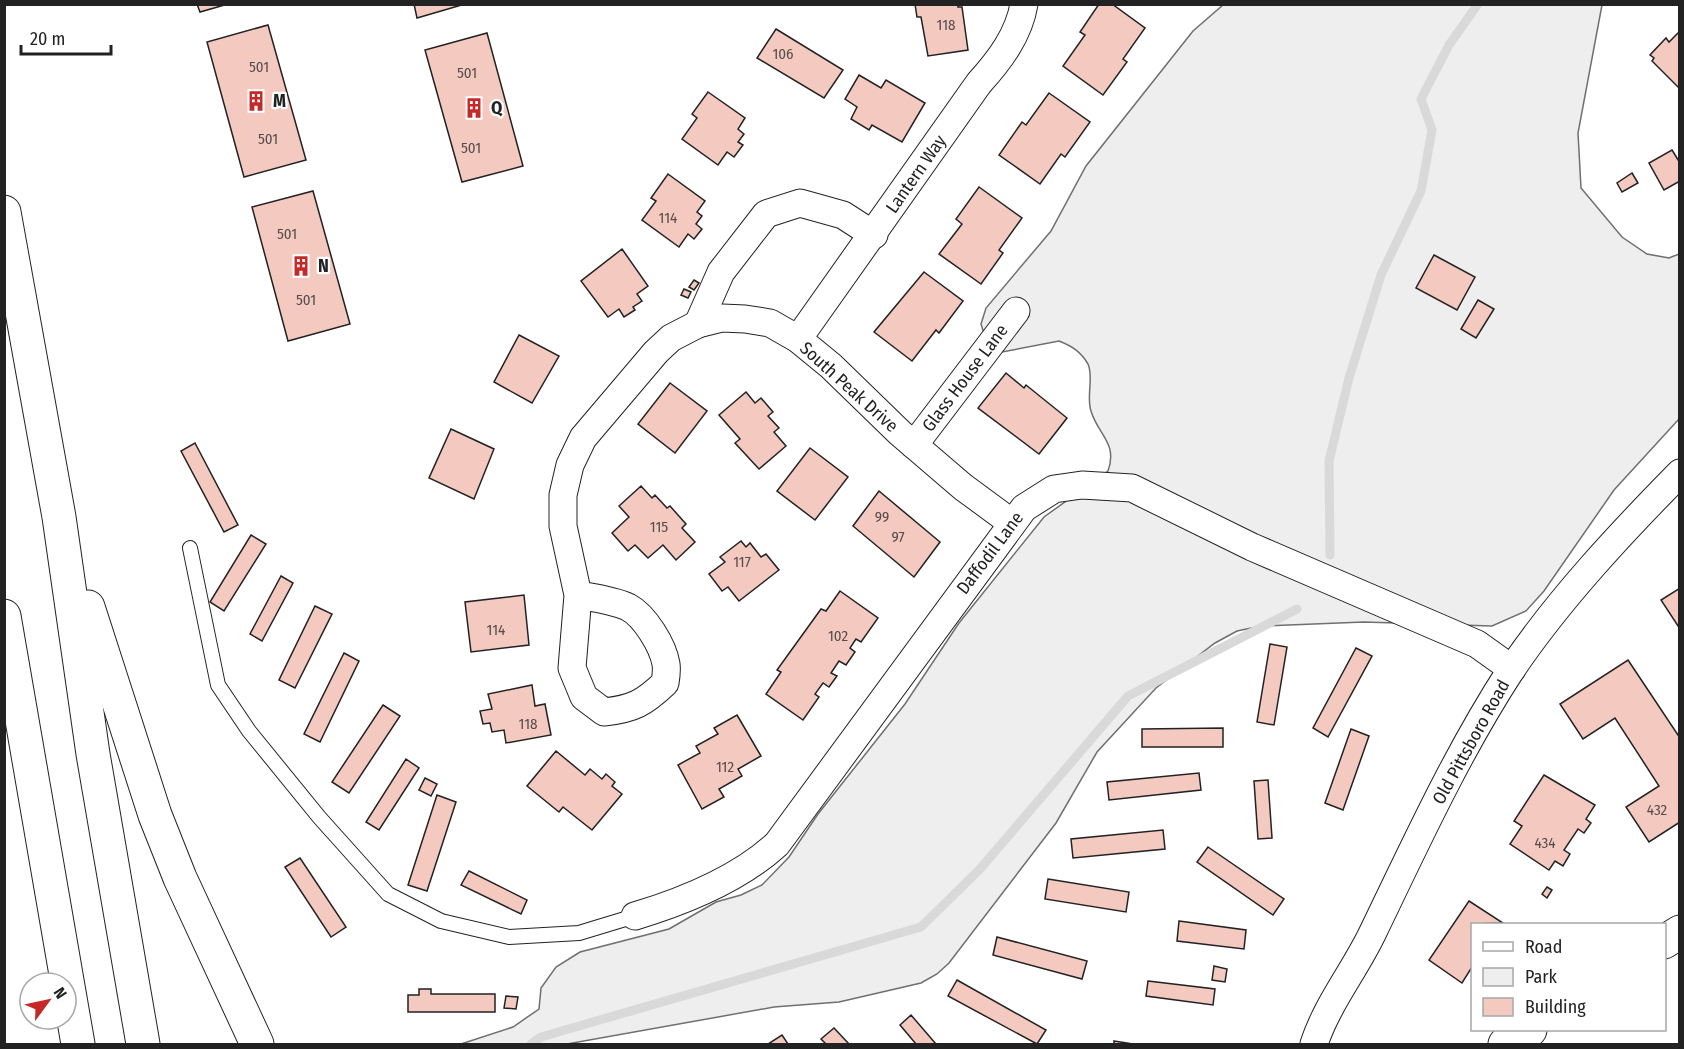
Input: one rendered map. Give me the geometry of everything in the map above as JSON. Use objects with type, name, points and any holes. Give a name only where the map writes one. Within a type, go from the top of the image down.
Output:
[{"type":"main road","points":[[4,212],[59,517],[93,754],[143,1044]]},
{"type":"main road","points":[[59,517],[155,814],[180,878],[257,1044]]},
{"type":"main road","points":[[4,616],[78,1044]]},
{"type":"main road","points":[[1666,941],[1680,932]]},
{"type":"main road","points":[[1505,1044],[1527,1031]]},
{"type":"street","name":"Lantern Way","points":[[798,339],[874,235],[979,83],[998,63],[1014,34],[1024,4]]},
{"type":"street","points":[[698,324],[722,272],[766,214],[800,203],[843,215],[874,235]]},
{"type":"street","name":"Glass House Lane","points":[[914,445],[1016,312]]},
{"type":"street","name":"South Peak Drive","points":[[578,595],[608,600],[630,608],[646,624],[657,642],[667,665],[665,683],[648,699],[628,710],[604,712],[584,697],[573,668],[578,595],[562,526],[563,495],[570,465],[583,438],[656,352],[671,338],[698,324],[722,318],[770,323],[798,339],[831,366],[914,445],[963,487],[1012,523]]},
{"type":"street","name":"Old Pittsboro Road","points":[[1314,1044],[1320,1027],[1365,950],[1463,750],[1512,669],[1587,572],[1680,473]]},
{"type":"street","name":"Daffodil Lane","points":[[635,916],[660,908],[736,875],[777,844],[1012,523],[1024,508],[1054,489],[1082,485],[1132,488],[1252,547],[1477,644],[1512,669]]},
{"type":"lane","points":[[190,548],[218,685],[249,731],[312,809],[388,894],[441,921],[509,937],[579,933],[635,916]]},
{"type":"green space","points":[[1223,5],[1602,5],[1578,133],[1581,188],[1622,237],[1647,254],[1669,258],[1679,254],[1679,419],[1614,490],[1544,591],[1526,611],[1492,626],[1364,622],[1261,626],[1237,631],[1215,643],[1156,688],[1097,752],[1056,823],[949,963],[937,974],[921,983],[839,1002],[774,1007],[567,1044],[461,1044],[513,1027],[539,1009],[541,988],[556,967],[580,952],[669,929],[716,902],[741,895],[762,885],[789,857],[818,814],[905,704],[959,623],[1044,517],[1108,471],[1111,453],[1091,411],[1090,369],[1082,356],[1072,347],[1059,341],[1002,352],[986,340],[981,324],[986,308],[1051,231],[1086,166],[1193,31]]},
{"type":"building","points":[[197,4],[228,4],[200,12]]},
{"type":"building","points":[[414,4],[465,4],[417,18]]},
{"type":"building","points":[[915,4],[958,4],[958,7],[962,7],[968,50],[928,56],[921,17],[917,17]]},
{"type":"building","points":[[1099,4],[1112,4],[1145,28],[1123,59],[1127,62],[1103,95],[1063,66],[1085,35],[1080,32]]},
{"type":"building","name":"M","points":[[268,25],[306,160],[244,177],[207,42]]},
{"type":"building","points":[[776,29],[843,70],[824,98],[757,58]]},
{"type":"building","points":[[1680,31],[1680,89],[1652,61],[1654,58],[1650,55],[1666,38],[1669,42]]},
{"type":"building","name":"Q","points":[[487,33],[523,166],[462,182],[425,50]]},
{"type":"building","points":[[859,75],[881,88],[886,80],[925,103],[902,142],[872,125],[869,130],[851,119],[857,107],[845,99]]},
{"type":"building","points":[[708,92],[745,118],[738,129],[744,134],[738,142],[743,145],[734,157],[727,152],[718,165],[682,139],[697,118],[692,114]]},
{"type":"building","points":[[1049,93],[1090,122],[1065,157],[1061,154],[1040,184],[999,155],[1022,122],[1026,125]]},
{"type":"building","points":[[1672,150],[1680,163],[1680,181],[1664,190],[1649,163]]},
{"type":"building","points":[[1632,173],[1638,183],[1622,192],[1617,183]]},
{"type":"building","points":[[668,174],[705,201],[697,212],[702,216],[696,224],[702,229],[694,239],[688,234],[679,247],[642,220],[656,201],[651,198]]},
{"type":"building","points":[[979,187],[1022,218],[999,250],[1003,253],[981,284],[939,254],[962,224],[956,219]]},
{"type":"building","name":"N","points":[[313,191],[350,324],[288,341],[252,207]]},
{"type":"building","points":[[622,249],[648,286],[637,294],[642,301],[633,307],[635,310],[624,317],[619,309],[608,317],[581,281]]},
{"type":"building","points":[[1434,255],[1475,277],[1457,310],[1416,288]]},
{"type":"building","points":[[924,272],[963,301],[939,333],[936,330],[912,361],[874,332]]},
{"type":"building","points":[[694,280],[699,283],[694,290],[689,287]]},
{"type":"building","points":[[684,289],[691,292],[688,298],[681,295]]},
{"type":"building","points":[[1478,300],[1494,309],[1476,338],[1461,329]]},
{"type":"building","points":[[519,335],[559,356],[532,403],[494,382]]},
{"type":"building","points":[[1006,373],[1024,388],[1026,385],[1067,418],[1039,454],[978,408]]},
{"type":"building","points":[[670,383],[707,411],[675,453],[638,424]]},
{"type":"building","points":[[746,392],[755,403],[761,398],[773,412],[768,416],[779,428],[774,432],[786,446],[759,469],[735,443],[740,439],[719,415]]},
{"type":"building","points":[[451,429],[494,449],[474,499],[429,478]]},
{"type":"building","points":[[195,443],[238,525],[224,532],[181,451]]},
{"type":"building","points":[[810,448],[848,477],[815,520],[777,491]]},
{"type":"building","points":[[641,486],[652,498],[655,495],[667,508],[670,506],[686,524],[682,528],[695,542],[676,560],[663,545],[648,558],[635,545],[628,551],[612,533],[629,517],[619,506]]},
{"type":"building","points":[[879,491],[940,542],[914,577],[853,526]]},
{"type":"building","points":[[251,535],[266,544],[224,611],[210,602]]},
{"type":"building","points":[[741,541],[746,547],[750,543],[761,557],[766,554],[779,570],[739,601],[728,587],[722,591],[709,574],[725,562],[720,557]]},
{"type":"building","points":[[281,576],[293,583],[262,641],[250,634]]},
{"type":"building","points":[[1680,588],[1680,629],[1661,600]]},
{"type":"building","points":[[840,591],[878,618],[861,642],[856,639],[850,648],[855,652],[846,665],[839,661],[831,673],[837,676],[829,687],[823,683],[815,694],[819,697],[803,720],[766,694],[781,672],[777,670],[821,609],[826,611]]},
{"type":"building","points":[[524,595],[529,645],[471,652],[465,602]]},
{"type":"building","points":[[315,606],[332,614],[295,688],[279,680]]},
{"type":"building","points":[[1270,644],[1287,647],[1274,725],[1257,722]]},
{"type":"building","points":[[1356,648],[1372,656],[1328,737],[1313,728]]},
{"type":"building","points":[[344,653],[359,661],[320,742],[304,734]]},
{"type":"building","points":[[1628,660],[1680,738],[1680,822],[1649,842],[1626,807],[1659,786],[1615,718],[1583,739],[1560,704]]},
{"type":"building","points":[[532,685],[535,706],[545,704],[551,735],[506,743],[504,730],[492,732],[490,723],[483,724],[480,711],[492,709],[488,694]]},
{"type":"building","points":[[383,705],[400,716],[349,793],[332,782]]},
{"type":"building","points":[[737,715],[761,756],[738,769],[742,776],[719,789],[724,797],[702,809],[678,765],[700,753],[696,746],[718,734],[714,728]]},
{"type":"building","points":[[1223,728],[1223,747],[1142,747],[1142,729]]},
{"type":"building","points":[[1351,729],[1369,736],[1343,810],[1325,803]]},
{"type":"building","points":[[556,751],[585,775],[590,769],[602,779],[606,774],[615,782],[612,786],[622,794],[592,830],[563,807],[559,812],[527,786]]},
{"type":"building","points":[[406,759],[419,768],[379,830],[366,822]]},
{"type":"building","points":[[1199,773],[1201,790],[1109,800],[1107,782]]},
{"type":"building","points":[[1544,775],[1595,805],[1586,819],[1591,823],[1584,833],[1578,829],[1564,850],[1570,854],[1563,866],[1555,861],[1549,870],[1510,844],[1522,826],[1514,821]]},
{"type":"building","points":[[425,778],[437,784],[431,796],[419,790]]},
{"type":"building","points":[[1268,780],[1272,838],[1258,839],[1254,781]]},
{"type":"building","points":[[437,795],[456,802],[427,891],[408,885]]},
{"type":"building","points":[[1163,830],[1165,849],[1073,858],[1071,839]]},
{"type":"building","points":[[1208,847],[1284,899],[1273,915],[1197,862]]},
{"type":"building","points":[[300,858],[346,927],[331,937],[285,867]]},
{"type":"building","points":[[469,871],[527,900],[521,914],[461,885]]},
{"type":"building","points":[[1048,879],[1129,892],[1126,912],[1045,899]]},
{"type":"building","points":[[1547,887],[1552,890],[1547,898],[1542,894]]},
{"type":"building","points":[[1469,901],[1503,923],[1471,923],[1471,969],[1462,983],[1429,960]]},
{"type":"building","points":[[1179,921],[1246,930],[1244,949],[1177,941]]},
{"type":"building","points":[[997,937],[1087,961],[1082,979],[993,955]]},
{"type":"building","points":[[1214,966],[1227,969],[1225,982],[1212,980]]},
{"type":"building","points":[[957,980],[1046,1030],[1037,1044],[948,996]]},
{"type":"building","points":[[1148,981],[1215,989],[1213,1005],[1146,996]]},
{"type":"building","points":[[419,989],[431,989],[431,994],[495,994],[495,1012],[408,1012],[408,995],[419,995]]},
{"type":"building","points":[[506,996],[518,997],[516,1009],[504,1008]]},
{"type":"building","points":[[911,1015],[936,1044],[916,1044],[900,1025]]},
{"type":"building","points":[[834,1028],[849,1044],[826,1044],[821,1039]]},
{"type":"building","points":[[782,1035],[788,1044],[768,1044]]},
{"type":"building","points":[[1114,1041],[1133,1044],[1114,1044]]},
{"type":"waterway","points":[[1330,555],[1329,461],[1349,378],[1381,275],[1421,191],[1432,130],[1421,99],[1449,45],[1478,4]]},
{"type":"waterway","points":[[531,1044],[541,1037],[921,927],[980,869],[1128,696],[1297,609]]},
{"type":"place","name":"M","points":[[256,101]]},
{"type":"place","name":"Q","points":[[474,108]]},
{"type":"place","name":"N","points":[[301,266]]}]
